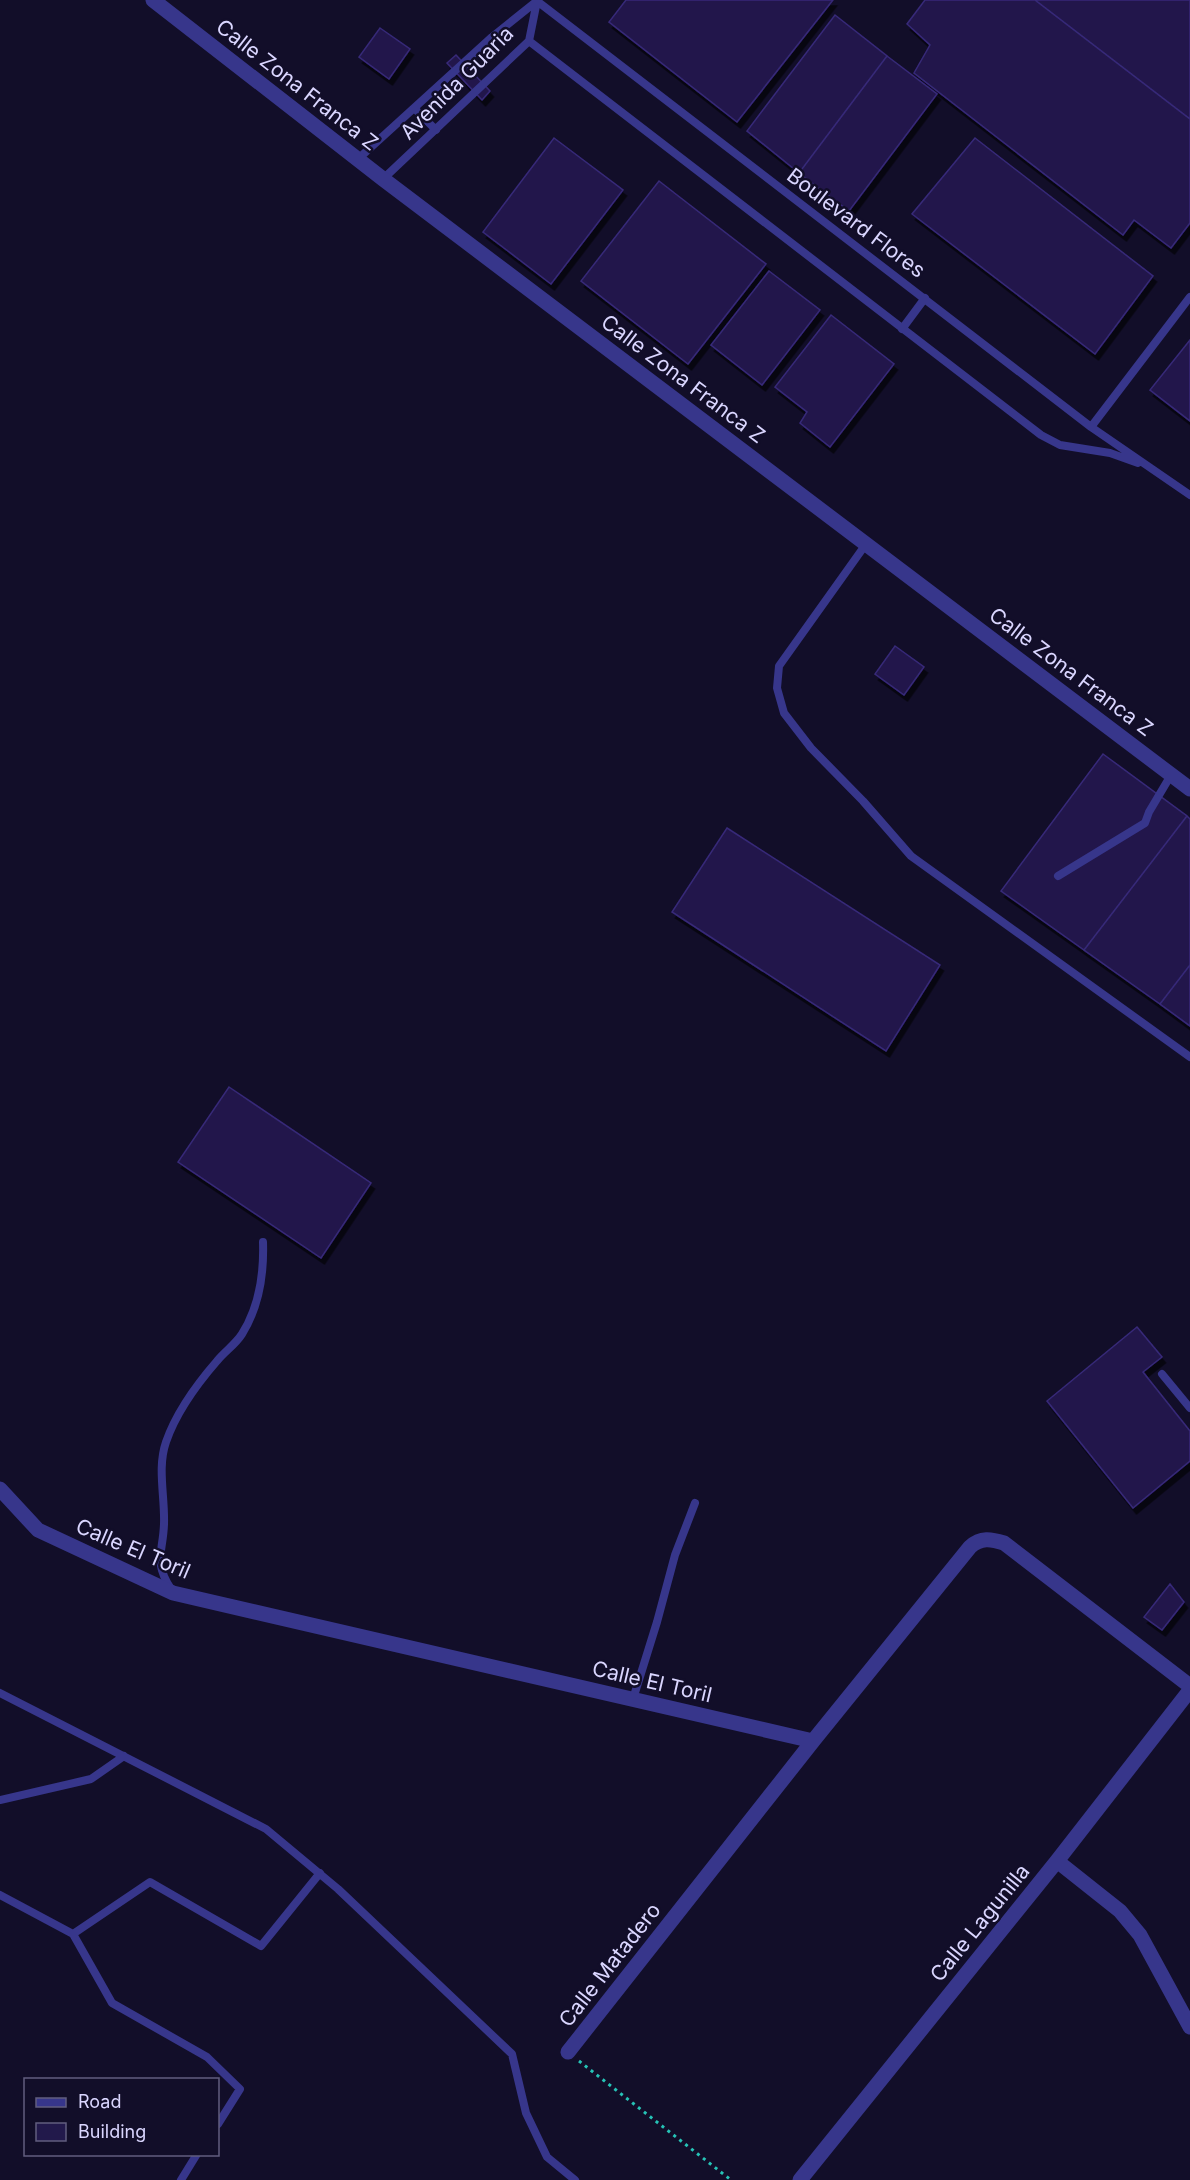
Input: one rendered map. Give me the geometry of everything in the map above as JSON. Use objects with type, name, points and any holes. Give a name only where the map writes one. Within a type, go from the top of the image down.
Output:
[{"type":"street","name":"Calle Zona Franca Z","points":[[153,0],[383,179],[1190,789]]},
{"type":"street","name":"Calle El Toril","points":[[0,1490],[38,1530],[173,1593],[813,1741]]},
{"type":"street","points":[[813,1741],[970,1547],[977,1541],[991,1539],[1004,1543],[1190,1688]]},
{"type":"street","name":"Calle Lagunilla","points":[[800,2180],[1057,1861],[1190,1688]]},
{"type":"street","name":"Calle Matadero","points":[[568,2052],[813,1741]]},
{"type":"street","points":[[1057,1861],[1120,1911],[1140,1935],[1190,2027]]},
{"type":"lane","name":"Avenida Guaria","points":[[358,159],[492,37],[538,1]]},
{"type":"lane","name":"Avenida Guaria","points":[[383,179],[529,40],[538,1]]},
{"type":"lane","name":"Boulevard Flores","points":[[538,1],[1091,427],[1190,495]]},
{"type":"lane","name":"Boulevard Flores","points":[[529,40],[902,329],[1051,441],[1076,448],[1110,453],[1156,471]]},
{"type":"lane","points":[[414,108],[436,130]]},
{"type":"lane","points":[[1091,427],[1190,297]]},
{"type":"lane","points":[[902,329],[925,298]]},
{"type":"lane","points":[[866,544],[779,666],[777,688],[783,713],[811,748],[863,801],[911,856],[1190,1058]]},
{"type":"lane","points":[[1058,876],[1145,823],[1171,775]]},
{"type":"lane","points":[[173,1593],[162,1574],[160,1557],[164,1526],[161,1464],[166,1442],[198,1385],[241,1334],[250,1316],[261,1281],[264,1262],[263,1242]]},
{"type":"lane","points":[[1162,1374],[1190,1408]]},
{"type":"lane","points":[[633,1699],[675,1555],[695,1503]]},
{"type":"lane","points":[[0,1693],[266,1829],[320,1873],[512,2054],[526,2113],[547,2157],[575,2180]]},
{"type":"lane","points":[[0,1800],[91,1779],[124,1756]]},
{"type":"lane","points":[[73,1934],[150,1882],[261,1946],[320,1873]]},
{"type":"lane","points":[[0,1895],[73,1934],[112,2003],[207,2058],[240,2088],[219,2122]]},
{"type":"lane","points":[[181,2180],[196,2156]]},
{"type":"path","name":"Calle Matadero","points":[[568,2052],[731,2180]]},
{"type":"building","points":[[626,0],[833,0],[737,122],[609,22]]},
{"type":"building","points":[[925,0],[1035,0],[1190,119],[1190,223],[1171,248],[1134,220],[1123,235],[914,73],[930,45],[907,24]]},
{"type":"building","points":[[1035,0],[1190,0],[1190,119]]},
{"type":"building","points":[[835,15],[887,56],[799,173],[747,131]]},
{"type":"building","points":[[380,28],[410,49],[389,79],[359,57]]},
{"type":"building","points":[[456,55],[490,91],[482,100],[447,63]]},
{"type":"building","points":[[887,56],[937,94],[849,211],[799,173]]},
{"type":"building","points":[[554,138],[623,190],[551,284],[483,232]]},
{"type":"building","points":[[975,138],[1153,276],[1095,354],[912,214]]},
{"type":"building","points":[[659,181],[766,264],[688,364],[581,281]]},
{"type":"building","points":[[769,271],[820,310],[762,385],[711,345]]},
{"type":"building","points":[[831,315],[894,364],[830,447],[800,423],[807,412],[775,387]]},
{"type":"building","points":[[1190,340],[1190,421],[1150,390]]},
{"type":"building","points":[[895,646],[924,667],[904,695],[875,674]]},
{"type":"building","points":[[1103,754],[1187,816],[1084,950],[1001,891]]},
{"type":"building","points":[[1187,816],[1190,819],[1190,965],[1160,1004],[1084,950]]},
{"type":"building","points":[[727,828],[940,965],[886,1051],[672,912]]},
{"type":"building","points":[[1190,965],[1190,1026],[1160,1004]]},
{"type":"building","points":[[229,1087],[371,1183],[321,1258],[178,1162]]},
{"type":"building","points":[[1137,1327],[1162,1357],[1143,1372],[1190,1431],[1190,1461],[1133,1508],[1047,1401]]},
{"type":"building","points":[[1170,1584],[1184,1602],[1162,1630],[1144,1617]]}]
